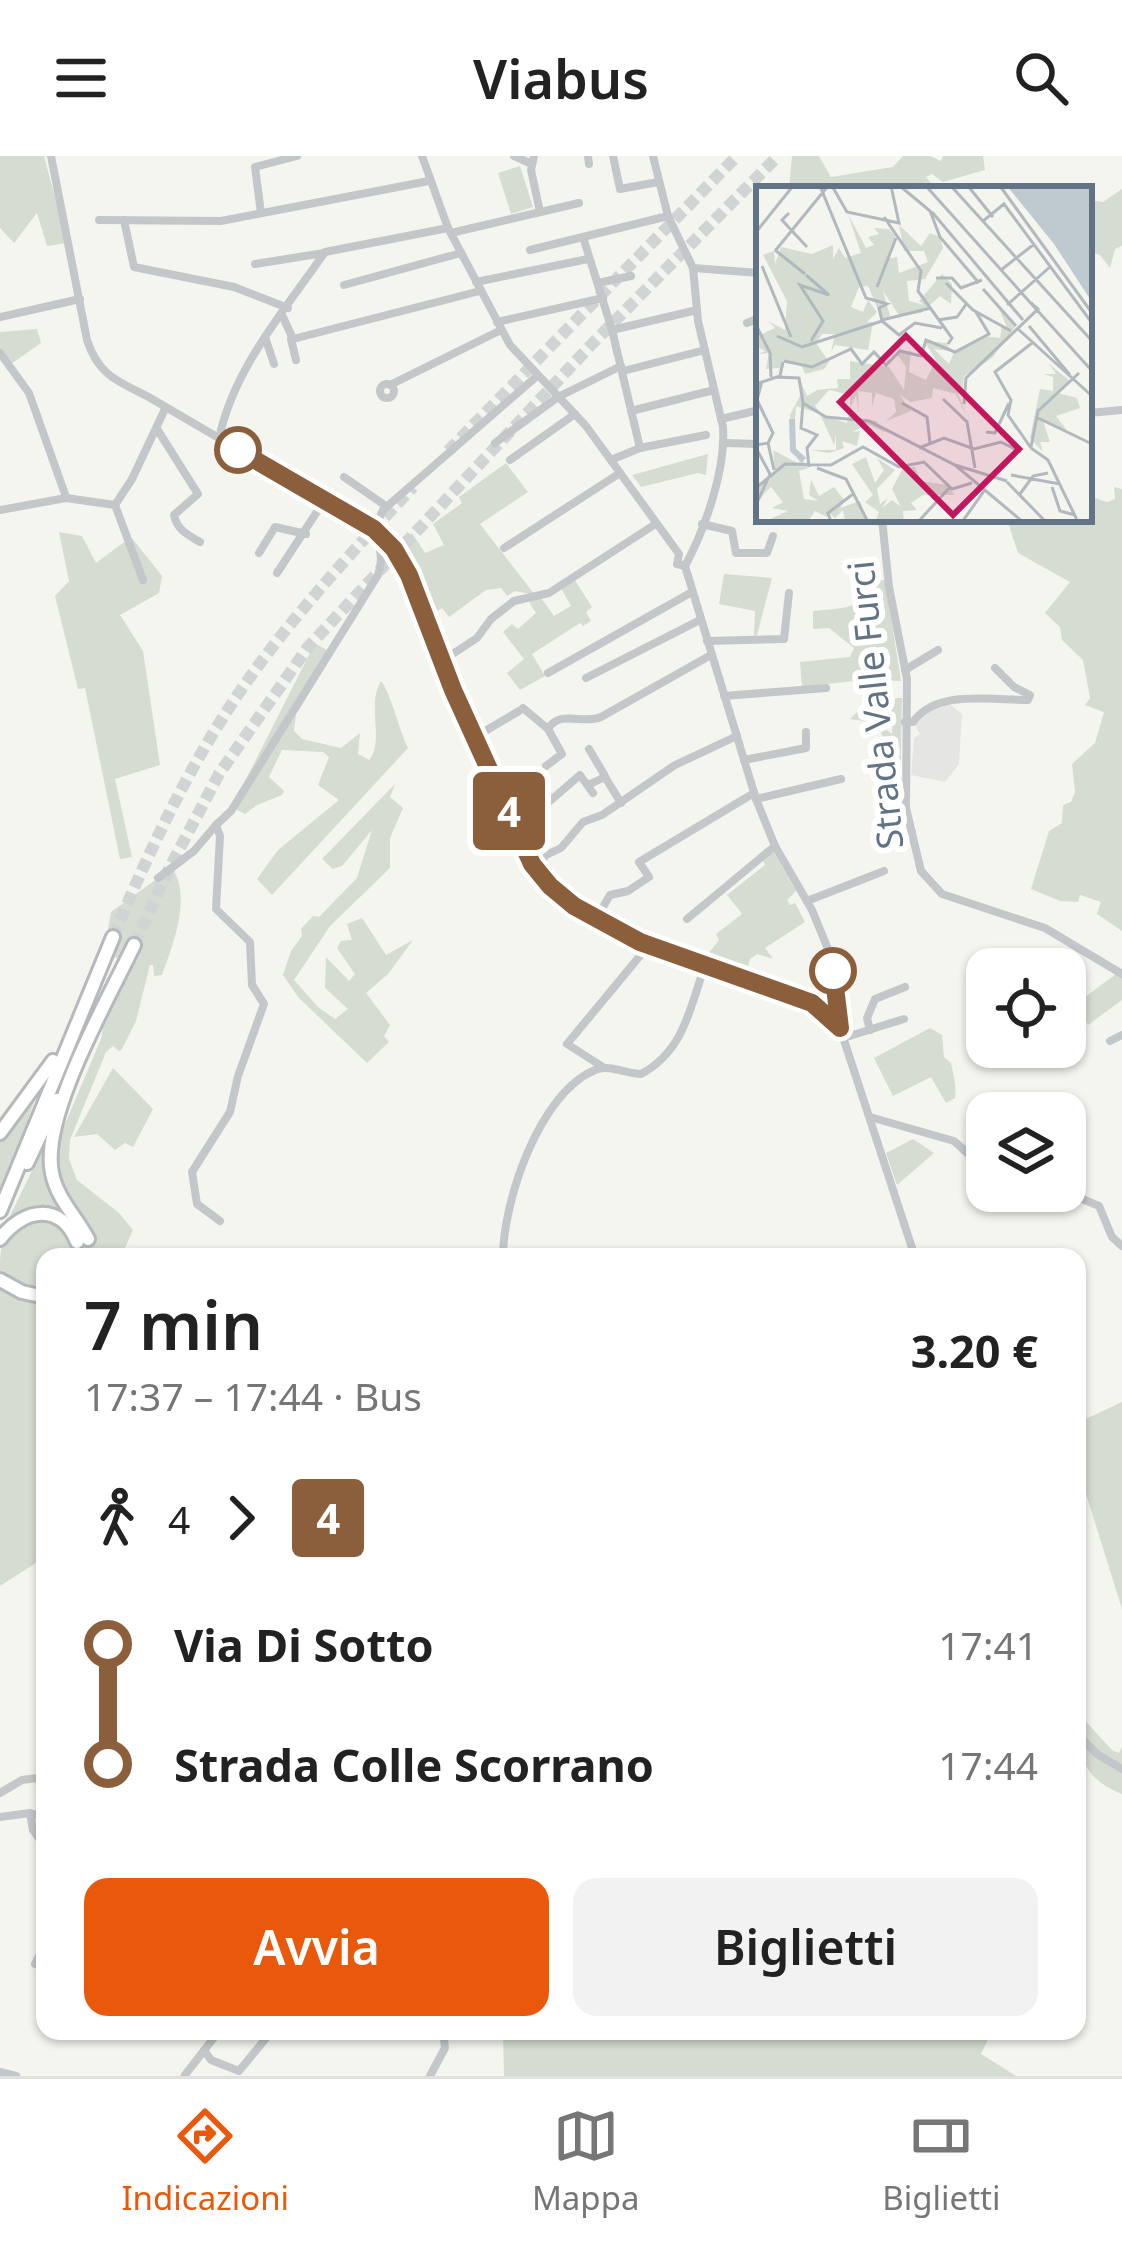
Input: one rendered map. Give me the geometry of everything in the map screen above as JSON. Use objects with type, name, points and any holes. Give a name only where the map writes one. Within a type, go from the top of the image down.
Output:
[{"type":"highway","points":[[0,1211],[113,937]]},
{"type":"highway","points":[[0,1222],[134,945]]},
{"type":"highway","points":[[0,1133],[44,1077],[85,1002]]},
{"type":"highway","points":[[0,1238],[17,1220],[44,1212],[63,1220],[82,1240],[56,1189],[50,1154],[59,1110],[94,1030]]},
{"type":"highway","points":[[2,1281],[22,1292],[36,1293]]},
{"type":"street","points":[[51,156],[87,340],[97,366],[374,529],[394,549],[541,876],[561,897],[649,945],[838,1016]]},
{"type":"street","points":[[261,213],[255,167],[297,156]]},
{"type":"street","points":[[422,156],[450,230],[499,326],[611,460],[655,524],[690,561],[685,566],[692,592],[755,796],[828,949],[842,1033],[912,1248]]},
{"type":"street","points":[[514,156],[533,160],[540,212]]},
{"type":"street","points":[[613,156],[620,189],[658,182]]},
{"type":"street","points":[[653,156],[668,216],[693,268],[724,443],[702,524],[684,554]]},
{"type":"street","points":[[99,220],[221,221],[429,182]]},
{"type":"street","points":[[255,264],[579,203]]},
{"type":"street","points":[[530,250],[668,216]]},
{"type":"street","points":[[124,220],[134,267],[234,287],[285,312]]},
{"type":"street","points":[[583,237],[612,330],[640,448]]},
{"type":"street","points":[[219,440],[227,407],[264,337],[325,252]]},
{"type":"street","points":[[344,285],[461,253]]},
{"type":"street","points":[[291,339],[588,259]]},
{"type":"street","points":[[693,268],[756,273]]},
{"type":"street","points":[[598,283],[631,276]]},
{"type":"street","points":[[390,385],[499,326],[603,298]]},
{"type":"street","points":[[0,317],[80,299]]},
{"type":"street","points":[[612,330],[697,310]]},
{"type":"street","points":[[285,312],[296,360]]},
{"type":"street","points":[[747,322],[756,319]]},
{"type":"street","points":[[264,337],[274,364]]},
{"type":"street","points":[[495,443],[558,397],[622,369],[705,350]]},
{"type":"street","points":[[0,353],[29,393],[66,498]]},
{"type":"street","points":[[158,878],[194,851],[240,796],[378,574],[382,559],[374,529],[386,506],[537,376]]},
{"type":"street","points":[[631,411],[714,390]]},
{"type":"street","points":[[143,580],[115,506],[165,409]]},
{"type":"street","points":[[1092,412],[1122,410]]},
{"type":"street","points":[[721,419],[756,411]]},
{"type":"street","points":[[510,460],[575,415]]},
{"type":"street","points":[[157,429],[198,494],[174,515],[176,522],[182,532],[200,542]]},
{"type":"street","points":[[611,460],[640,448],[706,435]]},
{"type":"street","points":[[724,443],[756,444]]},
{"type":"street","points":[[504,548],[620,473]]},
{"type":"street","points":[[344,477],[386,506]]},
{"type":"street","points":[[0,510],[66,498],[115,506]]},
{"type":"street","points":[[277,572],[324,501]]},
{"type":"street","name":"Strada Valle Furci","points":[[882,522],[905,670],[905,808],[914,854],[941,894],[1045,928],[1122,974]]},
{"type":"street","points":[[442,661],[478,638],[491,619],[514,601],[549,593],[655,524]]},
{"type":"street","points":[[702,524],[730,530],[736,553],[766,553],[773,536]]},
{"type":"street","points":[[259,554],[275,527],[306,534]]},
{"type":"street","points":[[548,673],[692,592]]},
{"type":"street","points":[[707,641],[784,639],[789,593]]},
{"type":"street","points":[[586,678],[700,620]]},
{"type":"street","points":[[905,670],[938,650]]},
{"type":"street","points":[[548,729],[565,717],[587,722],[601,717],[711,655]]},
{"type":"street","points":[[905,722],[913,722],[923,709],[948,699],[1028,700],[1030,695],[995,668]]},
{"type":"street","points":[[724,696],[826,688]]},
{"type":"street","points":[[475,736],[521,710],[548,729],[562,754],[546,766]]},
{"type":"street","points":[[744,760],[806,748],[806,732]]},
{"type":"street","points":[[541,876],[544,856],[561,848],[583,822],[621,803],[675,765],[736,736]]},
{"type":"street","points":[[589,749],[621,803]]},
{"type":"street","points":[[514,821],[550,801],[580,775],[591,789],[605,777]]},
{"type":"street","points":[[596,919],[605,901],[649,877],[639,862],[755,796],[841,779]]},
{"type":"street","points":[[216,825],[220,836],[216,909],[250,942],[252,985],[264,1004],[226,1118],[192,1172],[197,1204],[220,1221]]},
{"type":"street","points":[[687,920],[775,846]]},
{"type":"street","points":[[807,901],[884,871]]},
{"type":"street","points":[[649,945],[567,1043],[604,1067],[641,1075],[671,1050],[681,1038],[705,965]]},
{"type":"street","points":[[871,1030],[867,1018],[875,999],[905,987]]},
{"type":"street","points":[[820,1007],[842,1033]]},
{"type":"street","points":[[842,1033],[871,1030],[904,1018]]},
{"type":"street","points":[[1110,1041],[1122,1035]]},
{"type":"street","points":[[504,1248],[508,1211],[541,1128],[575,1085],[604,1067]]},
{"type":"street","points":[[869,1117],[954,1141],[966,1152]]},
{"type":"street","points":[[1086,1201],[1099,1206],[1112,1237],[1122,1246]]},
{"type":"street","points":[[1086,1743],[1122,1768]]},
{"type":"street","points":[[0,1793],[22,1780],[36,1778]]},
{"type":"street","points":[[30,1813],[36,1834]]},
{"type":"street","points":[[0,1817],[36,1815]]},
{"type":"street","points":[[185,2075],[212,2040]]},
{"type":"street","points":[[204,2050],[211,2060],[239,2071],[265,2040]]},
{"type":"street","points":[[430,2076],[445,2048],[444,2040]]},
{"type":"street","points":[[0,2072],[16,2076]]},
{"type":"shaded area","points":[[0,156],[44,156],[67,243],[47,246],[37,213],[14,243],[0,228]]},
{"type":"shaded area","points":[[792,156],[819,156],[831,177],[893,167],[903,156],[941,161],[943,156],[983,156],[985,170],[943,182],[932,174],[926,177],[934,186],[789,186]]},
{"type":"shaded area","points":[[520,166],[533,207],[511,214],[498,173]]},
{"type":"shaded area","points":[[1122,189],[1122,246],[1115,249],[1110,268],[1092,252],[1092,200],[1103,202]]},
{"type":"shaded area","points":[[37,329],[41,343],[11,364],[0,350],[0,332]]},
{"type":"shaded area","points":[[708,454],[706,475],[641,487],[632,475]]},
{"type":"shaded area","points":[[506,463],[528,492],[480,524],[535,595],[515,591],[507,596],[501,588],[486,590],[449,617],[442,608],[434,613],[394,545],[412,533],[425,553],[444,545],[433,524],[462,503],[459,497]]},
{"type":"shaded area","points":[[1114,487],[1122,489],[1122,931],[1097,914],[1101,902],[1080,895],[1078,902],[1060,901],[1031,889],[1049,831],[1062,823],[1063,805],[1071,802],[1075,792],[1072,764],[1095,743],[1104,712],[1085,705],[1090,698],[1083,660],[1062,640],[1060,627],[1045,613],[1070,582],[1018,553],[1008,522],[1092,522],[1092,497],[1107,502],[1115,499]]},
{"type":"shaded area","points":[[59,532],[82,536],[96,563],[131,537],[162,576],[159,593],[120,615],[143,651],[160,765],[115,779],[132,857],[120,859],[85,688],[78,689],[55,596],[69,581]]},
{"type":"shaded area","points":[[724,574],[772,578],[757,635],[755,611],[719,604]]},
{"type":"shaded area","points":[[574,579],[592,607],[586,612],[591,621],[580,623],[532,654],[545,676],[520,690],[507,673],[524,659],[503,632],[512,624],[518,629],[536,613],[529,602],[541,598],[554,616],[571,606],[561,588]]},
{"type":"shaded area","points":[[885,580],[901,681],[802,687],[800,662],[850,657],[854,648],[829,628],[813,629],[813,611],[856,603],[871,581]]},
{"type":"shaded area","points":[[315,643],[333,654],[296,714],[294,731],[302,739],[341,748],[360,733],[358,754],[369,760],[376,743],[375,701],[381,681],[408,748],[272,895],[257,879],[278,850],[339,800],[318,785],[329,757],[323,752],[282,750],[269,777],[284,791],[282,795],[245,814],[232,807]]},
{"type":"shaded area","points":[[902,698],[900,801],[882,751],[886,745],[881,732],[892,734],[892,725],[850,719],[860,709],[873,712]]},
{"type":"shaded area","points":[[946,701],[962,714],[959,764],[945,782],[911,775],[914,738],[920,734],[913,723],[924,709]]},
{"type":"shaded area","points":[[395,784],[390,797],[403,808],[390,838],[390,868],[330,926],[294,980],[335,1019],[348,1009],[325,988],[326,957],[349,981],[355,974],[337,948],[341,941],[352,940],[347,924],[362,918],[386,955],[413,940],[388,974],[366,993],[390,1025],[384,1036],[389,1042],[367,1063],[298,997],[283,975],[301,929],[357,878],[372,830],[342,866],[333,869],[322,859]]},
{"type":"shaded area","points":[[773,851],[796,891],[787,900],[790,905],[795,903],[805,922],[765,948],[773,959],[757,954],[750,959],[746,975],[704,959],[719,940],[716,934],[742,914],[727,895],[765,865],[763,860]]},
{"type":"shaded area","points":[[172,868],[181,906],[162,975],[154,976],[150,965],[136,1021],[122,1049],[113,1046],[106,1052],[70,1140],[69,1159],[77,1180],[133,1230],[125,1248],[36,1248],[36,1285],[22,1284],[0,1274],[3,1242],[12,1231],[41,1216],[61,1223],[73,1243],[94,1236],[68,1201],[58,1176],[57,1143],[132,961],[129,943],[119,958],[112,957],[117,940],[107,935],[111,912]]},
{"type":"shaded area","points":[[1116,974],[1122,978],[1122,1000],[1088,1025],[1086,996]]},
{"type":"shaded area","points":[[930,1028],[942,1035],[955,1098],[946,1103],[931,1077],[893,1096],[874,1058]]},
{"type":"shaded area","points":[[113,1068],[153,1109],[133,1147],[125,1143],[115,1150],[97,1134],[74,1137]]},
{"type":"shaded area","points":[[34,1102],[0,1202],[0,1137]]},
{"type":"shaded area","points":[[913,1139],[934,1153],[897,1185],[886,1153]]},
{"type":"shaded area","points":[[46,1142],[46,1168],[80,1233],[66,1218],[8,1220]]},
{"type":"shaded area","points":[[0,1285],[36,1298],[36,1563],[0,1586]]},
{"type":"shaded area","points":[[1122,1402],[1122,1609],[1086,1494],[1086,1419]]},
{"type":"shaded area","points":[[1086,1722],[1112,1750],[1119,1753],[1122,1746],[1122,1794],[1090,1771]]},
{"type":"shaded area","points":[[503,2040],[988,2040],[981,2054],[1016,2076],[504,2076]]},
{"type":"tunnel","points":[[448,451],[737,156]]},
{"type":"tunnel","points":[[134,945],[219,774],[308,647],[592,344],[778,156]]},
{"type":"tunnel","points":[[113,937],[181,790],[221,720],[284,632],[413,487]]},
{"type":"tunnel","points":[[88,1239],[89,1248]]},
{"type":"tunnel","points":[[77,1242],[78,1248]]},
{"type":"bus line","name":"4","points":[[238,450],[374,529],[394,549],[532,864],[561,897],[640,942],[812,1003],[840,1028],[833,971]]}]
